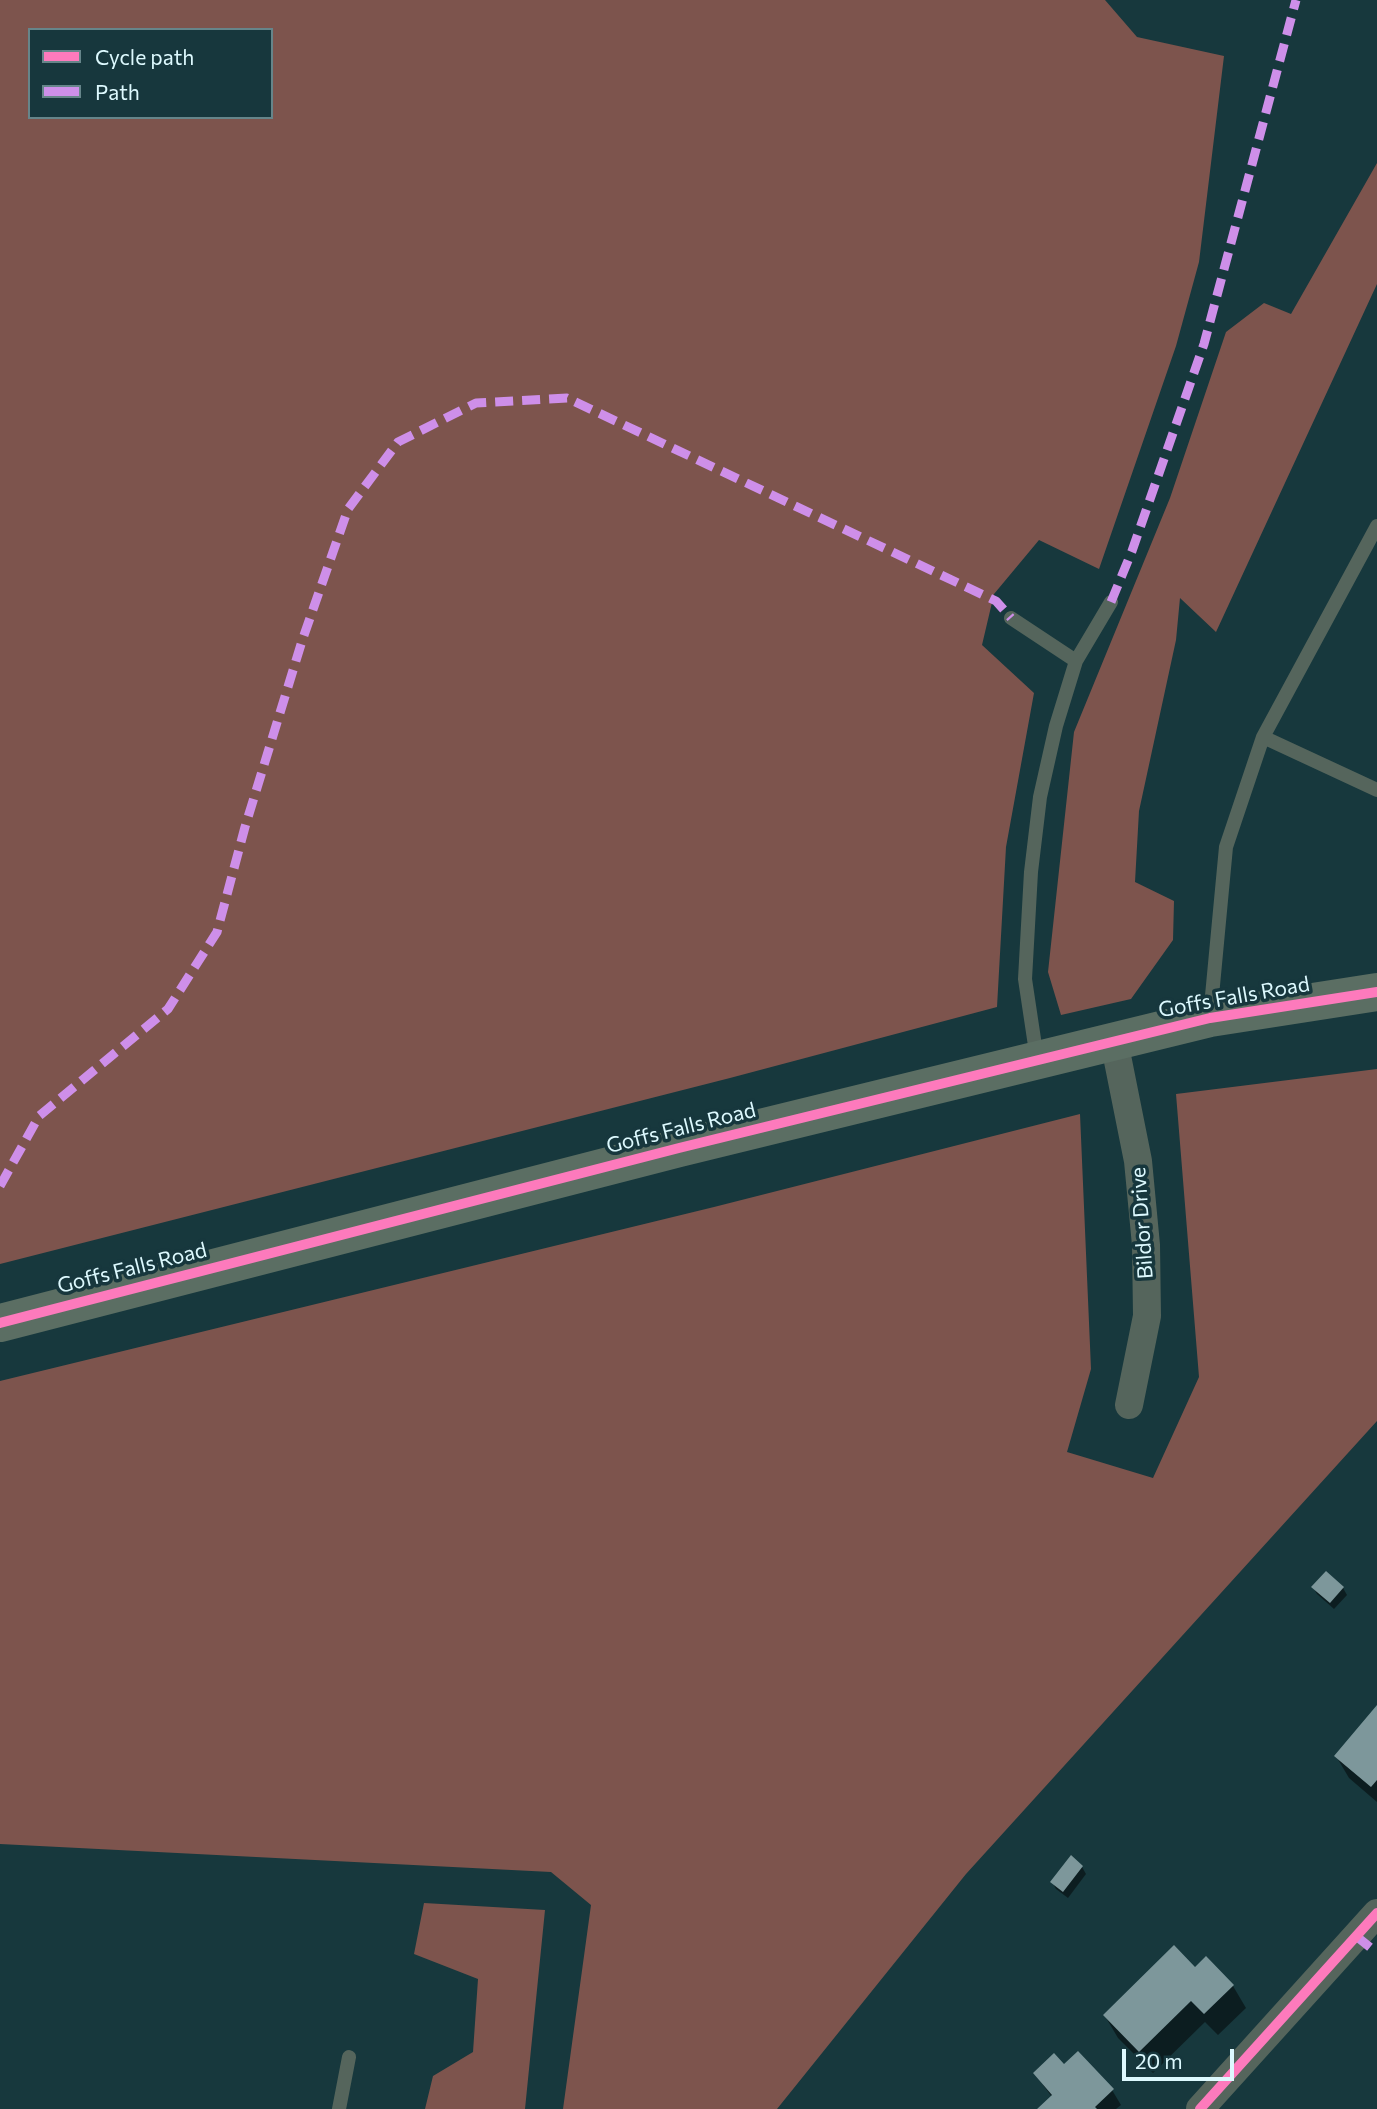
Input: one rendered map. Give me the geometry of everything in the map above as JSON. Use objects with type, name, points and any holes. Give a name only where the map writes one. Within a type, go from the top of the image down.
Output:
[{"type":"street","name":"Goffs Falls Road","points":[[0,1323],[679,1147],[1114,1041],[1210,1018],[1377,992]]},
{"type":"street","name":"Bildor Drive","points":[[1114,1041],[1138,1161],[1146,1245],[1147,1316],[1129,1405]]},
{"type":"street","points":[[1200,2109],[1377,1913]]},
{"type":"lane","points":[[1210,1018],[1226,847],[1263,737],[1377,526]]},
{"type":"lane","points":[[1038,1060],[1025,979],[1031,872],[1040,797],[1056,726],[1076,661],[1111,602]]},
{"type":"lane","points":[[1011,618],[1076,661]]},
{"type":"lane","points":[[1263,737],[1377,790]]},
{"type":"lane","points":[[339,2109],[349,2057]]},
{"type":"shaded area","points":[[0,0],[1105,0],[1137,37],[1224,56],[1199,262],[1176,346],[1099,569],[1039,540],[994,594],[982,645],[1034,693],[1006,847],[997,1007],[730,1078],[0,1264]]},
{"type":"shaded area","points":[[1377,163],[1377,284],[1216,632],[1180,598],[1176,640],[1139,811],[1135,882],[1174,901],[1173,940],[1131,999],[1061,1015],[1048,972],[1074,732],[1170,498],[1226,332],[1264,303],[1291,314]]},
{"type":"shaded area","points":[[1377,1069],[1377,1421],[966,1874],[777,2109],[563,2109],[591,1905],[551,1872],[0,1844],[0,1381],[714,1207],[1080,1114],[1091,1369],[1067,1452],[1153,1478],[1199,1377],[1176,1094]]},
{"type":"shaded area","points":[[424,1903],[545,1910],[525,2109],[425,2109],[433,2076],[473,2052],[478,1979],[414,1954]]},
{"type":"building","points":[[1326,1571],[1344,1587],[1330,1603],[1311,1587]]},
{"type":"building","points":[[1377,1705],[1377,1780],[1371,1787],[1334,1756]]},
{"type":"building","points":[[1071,1855],[1083,1866],[1063,1892],[1050,1882]]},
{"type":"building","points":[[1174,1945],[1195,1967],[1206,1956],[1234,1985],[1204,2014],[1191,2001],[1139,2052],[1103,2015]]},
{"type":"building","points":[[1078,2051],[1114,2089],[1095,2107],[1097,2109],[1037,2109],[1052,2095],[1033,2073],[1054,2053],[1064,2064]]},
{"type":"marked path","points":[[1111,602],[1132,551],[1204,344],[1296,0]]},
{"type":"marked path","points":[[0,1186],[39,1116],[168,1009],[217,932],[245,827],[302,641],[348,509],[398,442],[476,403],[567,398],[996,601],[1011,618]]},
{"type":"marked path","points":[[1356,1936],[1377,1953]]},
{"type":"cycle path","points":[[0,1323],[679,1148],[1210,1018],[1377,992]]},
{"type":"cycle path","points":[[1200,2109],[1377,1913]]}]
